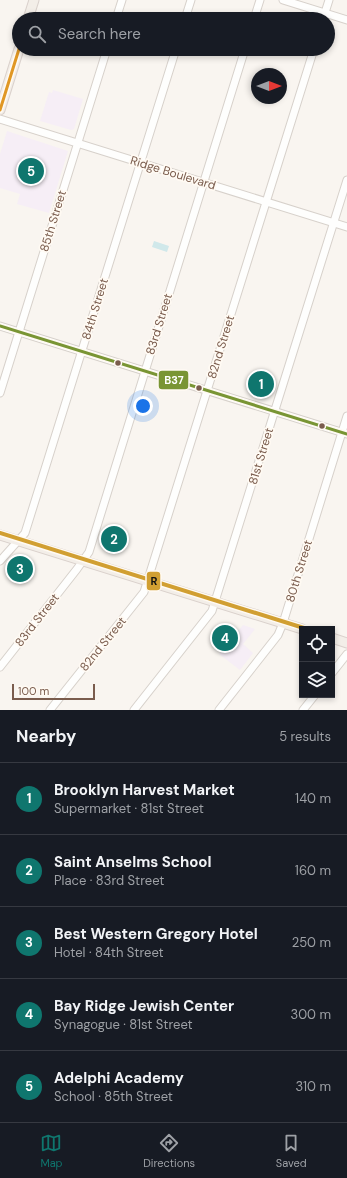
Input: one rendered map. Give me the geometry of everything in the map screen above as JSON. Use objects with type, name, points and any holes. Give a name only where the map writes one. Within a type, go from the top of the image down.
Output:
[{"type":"main road","points":[[30,12],[34,0]]},
{"type":"main road","points":[[0,110],[17,56]]},
{"type":"main road","points":[[0,535],[299,628]]},
{"type":"main road","points":[[335,639],[347,643]]},
{"type":"street","points":[[118,12],[122,0]]},
{"type":"street","points":[[187,12],[191,0]]},
{"type":"street","points":[[256,12],[260,0]]},
{"type":"street","points":[[282,0],[314,12]]},
{"type":"street","points":[[325,12],[329,0]]},
{"type":"street","points":[[335,18],[347,20]]},
{"type":"street","name":"85th Street","points":[[0,393],[105,56]]},
{"type":"street","name":"84th Street","points":[[0,561],[25,533],[174,56]]},
{"type":"street","name":"83rd Street","points":[[0,667],[89,552],[243,56]]},
{"type":"street","name":"82nd Street","points":[[50,710],[144,592],[312,56]]},
{"type":"street","name":"Ridge Boulevard","points":[[0,119],[347,227]]},
{"type":"street","name":"81st Street","points":[[134,710],[212,611],[347,180]]},
{"type":"street","points":[[0,326],[344,433]]},
{"type":"street","name":"80th Street","points":[[219,710],[278,635],[344,433],[347,416]]},
{"type":"street","points":[[335,669],[347,654]]},
{"type":"street","points":[[303,710],[312,698]]},
{"type":"shaded area","points":[[53,90],[83,99],[74,129],[71,130],[40,121],[49,92],[52,93]]},
{"type":"shaded area","points":[[7,131],[68,151],[49,213],[17,204],[20,194],[0,188],[0,154]]},
{"type":"shaded area","points":[[243,625],[255,629],[243,644],[253,653],[240,670],[219,654]]},
{"type":"water","points":[[154,241],[169,246],[167,252],[152,247]]},
{"type":"transit line","points":[[0,110],[17,56]]},
{"type":"transit line","name":"B37","points":[[0,326],[347,434]]},
{"type":"transit line","name":"R","points":[[0,533],[299,626]]},
{"type":"place","name":"Adelphi Academy","points":[[31,171]]},
{"type":"place","name":"Brooklyn Harvest Market","points":[[261,384]]},
{"type":"place","name":"Saint Anselms School","points":[[114,539]]},
{"type":"place","name":"Best Western Gregory Hotel","points":[[20,569]]},
{"type":"place","name":"Bay Ridge Jewish Center","points":[[225,638]]}]
